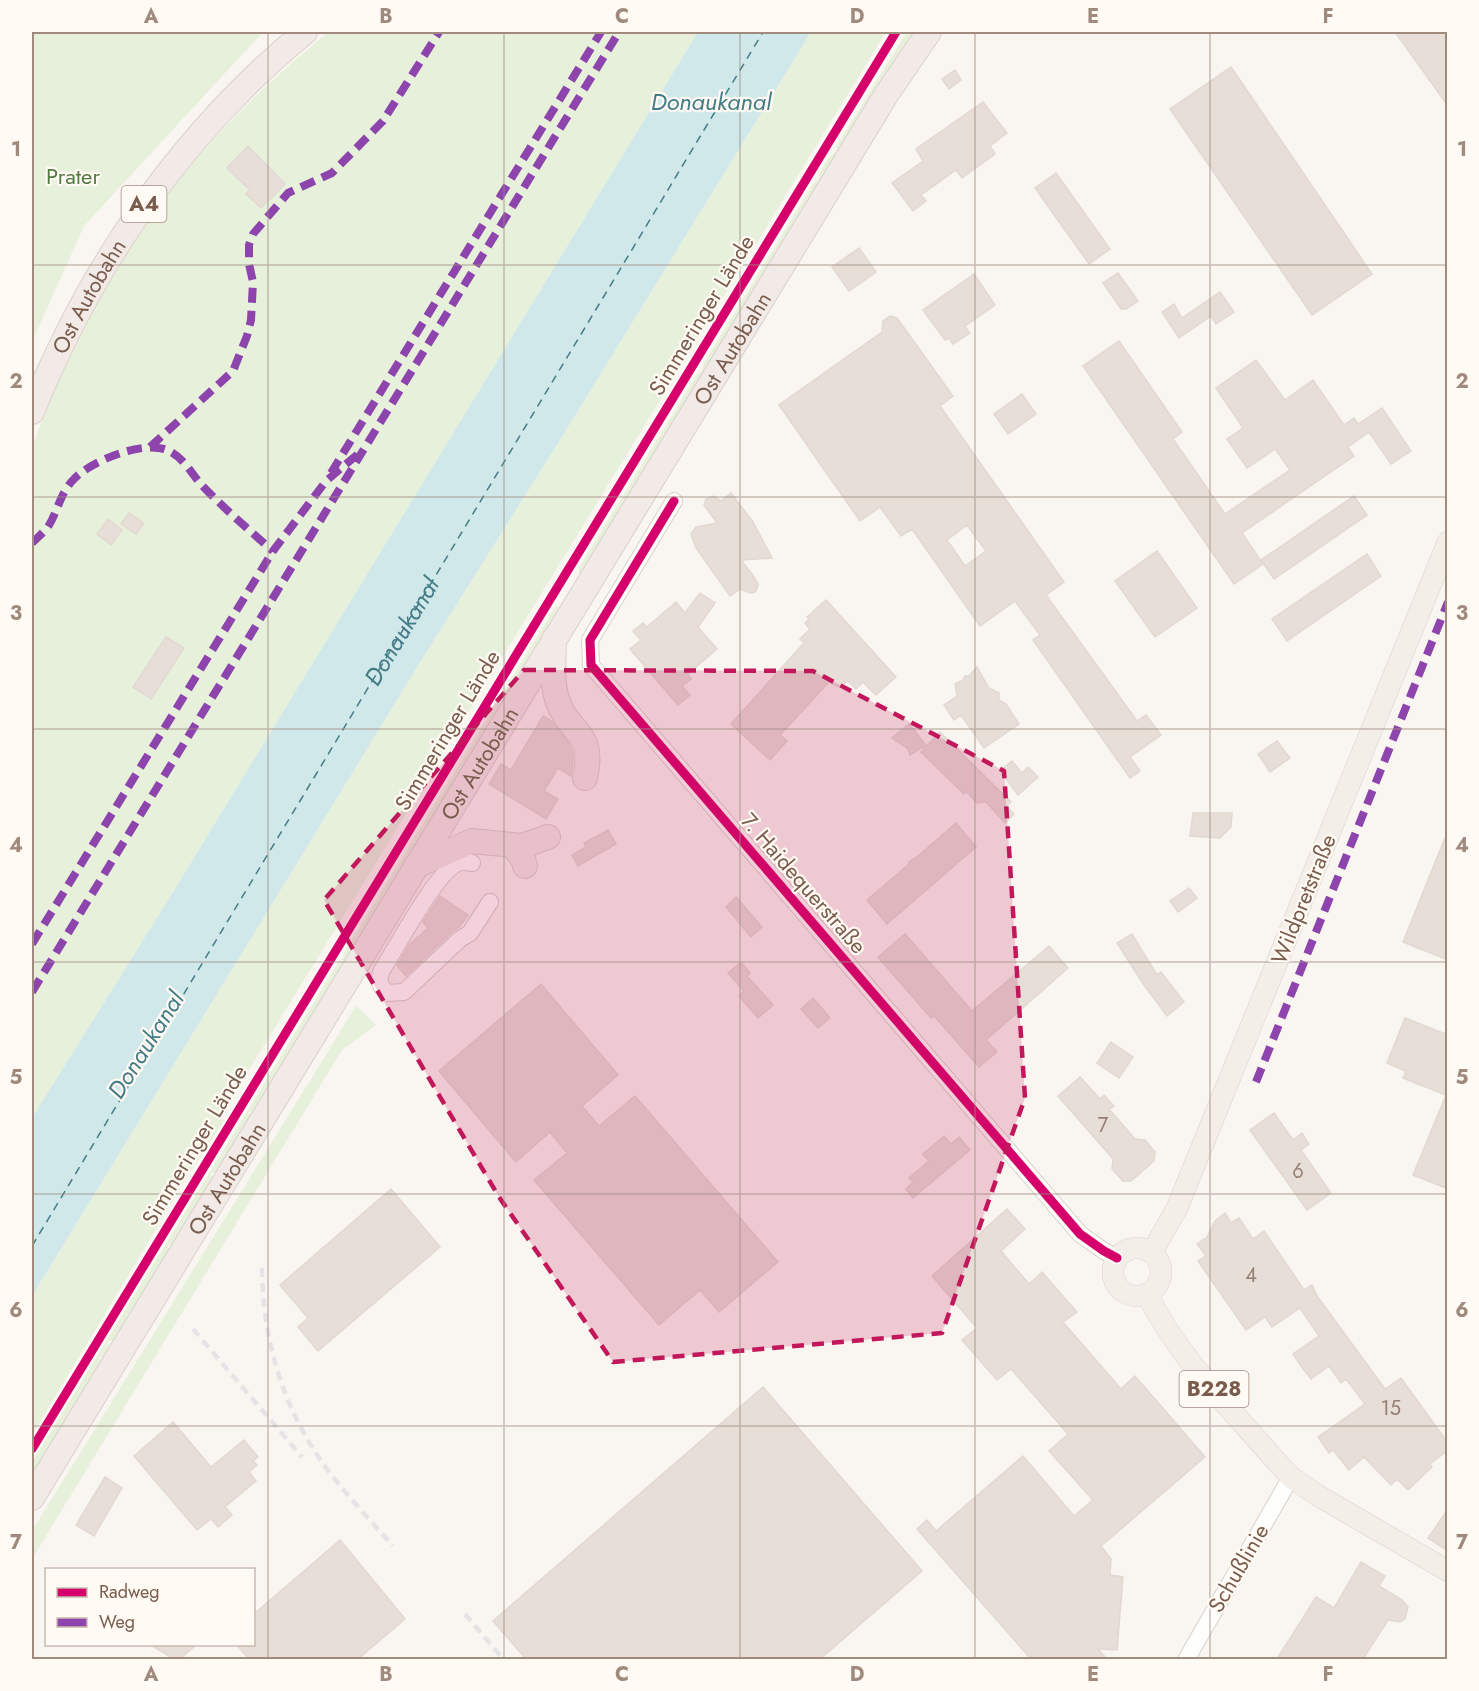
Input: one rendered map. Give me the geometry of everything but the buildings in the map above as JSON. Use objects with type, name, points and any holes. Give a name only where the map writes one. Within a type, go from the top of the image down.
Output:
[{"type":"highway","name":"Ost Autobahn","points":[[32,412],[47,373],[96,278],[140,209],[204,129],[252,78],[305,32]]},
{"type":"highway","name":"Ost Autobahn","points":[[32,1497],[886,95],[929,32]]},
{"type":"highway","points":[[554,639],[554,684],[557,699],[565,715],[583,738],[588,750],[585,778]]},
{"type":"highway","points":[[417,866],[472,841],[522,846],[548,837]]},
{"type":"highway","points":[[513,846],[523,859],[525,866]]},
{"type":"main road","name":"Wildpretstraße","points":[[1152,1252],[1171,1221],[1185,1189],[1448,542]]},
{"type":"main road","points":[[1136,1247],[1152,1252],[1162,1269],[1158,1286],[1147,1294],[1136,1297],[1126,1294],[1120,1289],[1113,1274],[1117,1257],[1136,1247]]},
{"type":"main road","name":"B228","points":[[1147,1294],[1156,1314],[1188,1357],[1291,1477],[1334,1506],[1448,1570]]},
{"type":"street","name":"7. Haidequerstraße","points":[[674,501],[590,640],[591,665],[1080,1234],[1117,1257]]},
{"type":"street","points":[[472,863],[466,861],[457,863],[435,886],[382,970],[379,977],[381,987],[387,993],[404,992],[460,939],[470,933],[490,902]]},
{"type":"street","name":"Schußlinie","points":[[1186,1659],[1291,1477]]},
{"type":"highlighted area","points":[[524,670],[813,671],[1004,771],[1025,1098],[942,1333],[613,1362],[499,1197],[324,900]]},
{"type":"green space","name":"Prater","points":[[32,32],[263,32],[84,226],[32,342]]},
{"type":"green space","points":[[328,32],[698,32],[170,897],[32,1118],[32,448],[49,405],[89,320],[137,237],[194,161],[237,114]]},
{"type":"green space","points":[[811,32],[886,32],[220,1117],[224,1121],[194,1166],[32,1435],[32,1296],[419,664]]},
{"type":"green space","points":[[907,32],[915,32],[891,67],[582,572],[579,573],[579,568],[698,373],[701,372],[704,363],[814,183],[818,180],[820,172],[837,151],[836,147]]},
{"type":"green space","points":[[556,606],[559,608],[255,1113],[250,1111],[248,1113],[253,1116],[217,1174],[213,1172],[210,1175],[215,1178],[173,1247],[168,1245],[167,1247],[171,1250],[114,1343],[109,1340],[107,1344],[111,1347],[104,1358],[100,1356],[98,1358],[103,1361],[32,1478],[32,1462],[343,958]]},
{"type":"green space","points":[[356,1006],[376,1025],[342,1050],[32,1559],[32,1531]]},
{"type":"water","name":"Donaukanal","points":[[698,32],[811,32],[419,664],[32,1296],[32,1118],[170,897]]},
{"type":"ferry route","points":[[32,1246],[763,32]]},
{"type":"railway","points":[[262,1268],[263,1296],[272,1350],[279,1376],[300,1426],[330,1473],[393,1546]]},
{"type":"railway","points":[[193,1329],[302,1457]]},
{"type":"railway","points":[[465,1614],[504,1660]]},
{"type":"marked path","points":[[150,447],[233,371],[251,320],[253,282],[249,264],[249,245],[253,234],[288,193],[332,173],[383,121],[439,32]]},
{"type":"marked path","points":[[331,473],[601,32]]},
{"type":"marked path","points":[[32,992],[619,32]]},
{"type":"marked path","points":[[32,543],[48,527],[65,490],[82,472],[118,454],[132,450],[157,448],[167,450],[177,456],[235,518],[273,551]]},
{"type":"marked path","points":[[32,944],[273,551],[326,481],[358,454]]},
{"type":"marked path","points":[[1256,1082],[1448,602]]},
{"type":"cycle path","name":"Simmeringer Lände","points":[[32,1449],[896,32]]},
{"type":"cycle path","points":[[674,501],[590,640],[591,665],[1080,1234],[1117,1258]]}]
